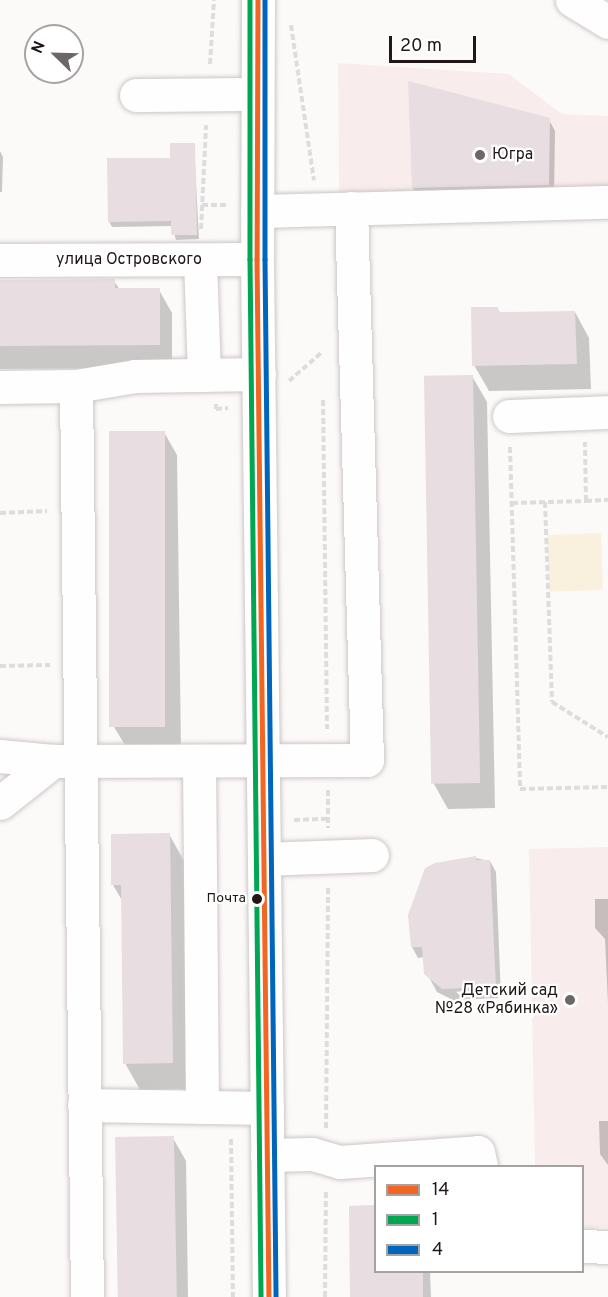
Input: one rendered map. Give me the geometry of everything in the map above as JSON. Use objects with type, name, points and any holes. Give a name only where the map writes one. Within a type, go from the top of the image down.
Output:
[{"type":"street","points":[[258,0],[257,259],[269,1297]]},
{"type":"street","points":[[136,95],[258,94]]},
{"type":"street","points":[[257,211],[608,202]]},
{"type":"street","points":[[0,756],[67,761],[367,760],[351,208]]},
{"type":"street","name":"улица Островского","points":[[0,260],[257,259]]},
{"type":"street","points":[[200,260],[204,375]]},
{"type":"street","points":[[0,387],[76,386],[135,376],[259,374]]},
{"type":"street","points":[[76,386],[80,664],[67,761],[84,1105],[87,1297]]},
{"type":"street","points":[[509,416],[596,413]]},
{"type":"street","points":[[0,803],[67,761]]},
{"type":"street","points":[[199,761],[202,1107]]},
{"type":"street","points":[[264,859],[372,855]]},
{"type":"street","points":[[84,1105],[267,1108]]},
{"type":"street","points":[[267,1155],[312,1154],[340,1162],[478,1152],[481,1165]]},
{"type":"street","points":[[584,1246],[608,1247]]},
{"type":"path","points":[[200,260],[214,0]]},
{"type":"path","points":[[290,16],[315,185]]},
{"type":"path","points":[[586,501],[596,413]]},
{"type":"path","points":[[509,416],[520,789],[608,787]]},
{"type":"path","points":[[511,503],[608,500]]},
{"type":"path","points":[[545,502],[552,702],[608,738]]},
{"type":"path","points":[[0,513],[78,510]]},
{"type":"path","points":[[0,666],[80,664]]},
{"type":"shaded area","points":[[338,63],[509,74],[562,114],[608,116],[608,192],[339,202]]},
{"type":"shaded area","points":[[601,533],[603,590],[549,592],[547,535]]},
{"type":"shaded area","name":"Детский сад №28 «Рябинка»","points":[[608,847],[608,1227],[584,1228],[584,1165],[535,1165],[529,849]]},
{"type":"building","name":"Югра","points":[[408,81],[550,118],[549,185],[412,188]]},
{"type":"building","points":[[170,143],[195,143],[197,235],[171,235],[171,221],[108,222],[107,158],[170,158]]},
{"type":"building","points":[[115,279],[115,288],[160,288],[160,345],[0,346],[0,280]]},
{"type":"building","points":[[471,307],[498,307],[499,312],[575,311],[577,364],[472,366]]},
{"type":"building","points":[[473,375],[480,783],[431,784],[424,376]]},
{"type":"building","points":[[109,431],[165,431],[165,727],[109,727]]},
{"type":"building","points":[[170,833],[173,1063],[123,1064],[121,885],[111,885],[111,834]]},
{"type":"building","points":[[476,856],[476,860],[490,860],[496,987],[442,989],[424,974],[422,947],[411,947],[408,915],[425,868],[435,863]]},
{"type":"building","points":[[174,1136],[177,1297],[118,1297],[115,1137]]},
{"type":"building","points":[[374,1205],[374,1273],[423,1273],[423,1297],[350,1297],[349,1206]]},
{"type":"transit line","name":"1","points":[[250,0],[250,259],[261,1297]]},
{"type":"transit line","name":"14","points":[[258,0],[257,259],[269,1297]]},
{"type":"transit line","name":"4","points":[[265,0],[265,259],[276,1297]]},
{"type":"place","name":"Югра","points":[[480,155]]},
{"type":"place","name":"Почта","points":[[257,899]]},
{"type":"place","name":"Детский сад №28 «Рябинка»","points":[[570,1000]]}]
